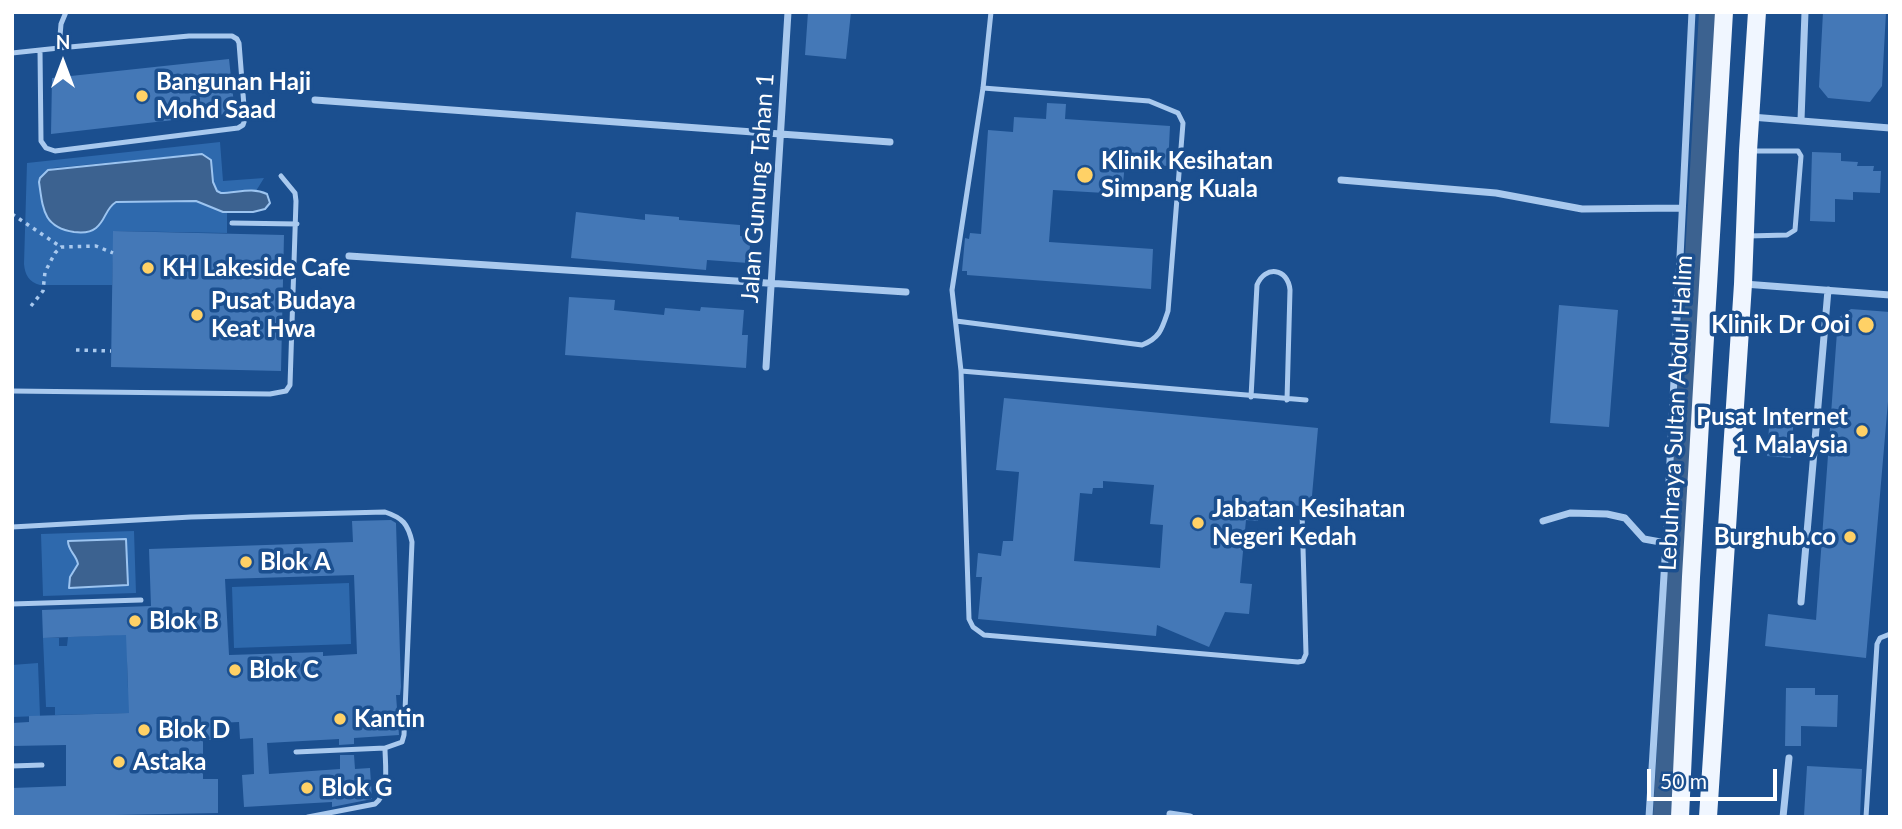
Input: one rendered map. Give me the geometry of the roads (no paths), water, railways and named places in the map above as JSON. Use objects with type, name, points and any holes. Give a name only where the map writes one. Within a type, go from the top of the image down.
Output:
[{"type":"main road","name":"Lebuhraya Sultan Abdul Halim","points":[[1680,817],[1691,577],[1724,12]]},
{"type":"main road","points":[[1708,817],[1743,284],[1756,12]]},
{"type":"street","name":"Jalan Gunung Tahan 1","points":[[766,367],[788,12]]},
{"type":"street","points":[[1649,817],[1666,542],[1692,12]]},
{"type":"street","points":[[1801,120],[1805,12]]},
{"type":"street","points":[[315,100],[890,142]]},
{"type":"street","points":[[1749,117],[1890,128]]},
{"type":"street","points":[[1342,180],[1496,192],[1582,209],[1682,208]]},
{"type":"street","points":[[349,256],[906,292]]},
{"type":"street","points":[[1743,284],[1890,295]]},
{"type":"street","points":[[1801,602],[1828,290]]},
{"type":"street","points":[[1543,521],[1570,513],[1607,514],[1625,518],[1644,539],[1666,542]]},
{"type":"street","points":[[1783,817],[1789,758]]},
{"type":"street","points":[[1170,814],[1191,817]]},
{"type":"lane","points":[[59,48],[61,24],[66,12]]},
{"type":"lane","points":[[991,12],[983,88],[952,290],[961,371],[970,619],[973,628],[984,635],[1303,661],[1306,654],[1302,512]]},
{"type":"lane","points":[[12,53],[40,50],[59,48],[189,36],[232,36],[237,38],[243,125],[238,128],[55,151],[46,148],[41,141],[40,50]]},
{"type":"lane","points":[[956,321],[1142,345],[1154,340],[1168,311],[1183,123],[1178,113],[1149,101],[983,88]]},
{"type":"lane","points":[[1744,236],[1787,234],[1795,230],[1801,156],[1798,151],[1748,151]]},
{"type":"lane","points":[[12,391],[270,394],[286,391],[289,385],[297,224],[295,193],[281,176]]},
{"type":"lane","points":[[232,223],[297,224]]},
{"type":"lane","points":[[1251,397],[1257,285],[1267,272],[1276,271],[1284,274],[1290,289],[1287,400]]},
{"type":"lane","points":[[961,371],[1306,400]]},
{"type":"lane","points":[[12,527],[247,515],[385,512],[400,517],[408,526],[412,542],[402,742],[385,747],[296,751]]},
{"type":"lane","points":[[12,604],[141,600]]},
{"type":"lane","points":[[1866,817],[1877,644],[1880,638],[1890,634]]},
{"type":"lane","points":[[308,817],[375,804],[382,799],[385,747]]},
{"type":"lane","points":[[12,766],[42,765]]},
{"type":"waterway","points":[[1662,817],[1708,12]]},
{"type":"place","name":"Bangunan Haji Mohd Saad","points":[[142,96]]},
{"type":"place","name":"Klinik Kesihatan Simpang Kuala","points":[[1085,175]]},
{"type":"place","name":"KH Lakeside Cafe","points":[[148,268]]},
{"type":"place","name":"Pusat Budaya Keat Hwa","points":[[197,315]]},
{"type":"place","name":"Klinik Dr Ooi","points":[[1866,325]]},
{"type":"place","name":"Pusat Internet 1 Malaysia","points":[[1862,431]]},
{"type":"place","name":"Jabatan Kesihatan Negeri Kedah","points":[[1198,523]]},
{"type":"place","name":"Burghub.co","points":[[1850,537]]},
{"type":"place","name":"Blok A","points":[[246,562]]},
{"type":"place","name":"Blok B","points":[[135,621]]},
{"type":"place","name":"Blok C","points":[[235,670]]},
{"type":"place","name":"Kantin","points":[[340,719]]},
{"type":"place","name":"Blok D","points":[[144,730]]},
{"type":"place","name":"Astaka","points":[[119,762]]},
{"type":"place","name":"Blok G","points":[[307,788]]}]
